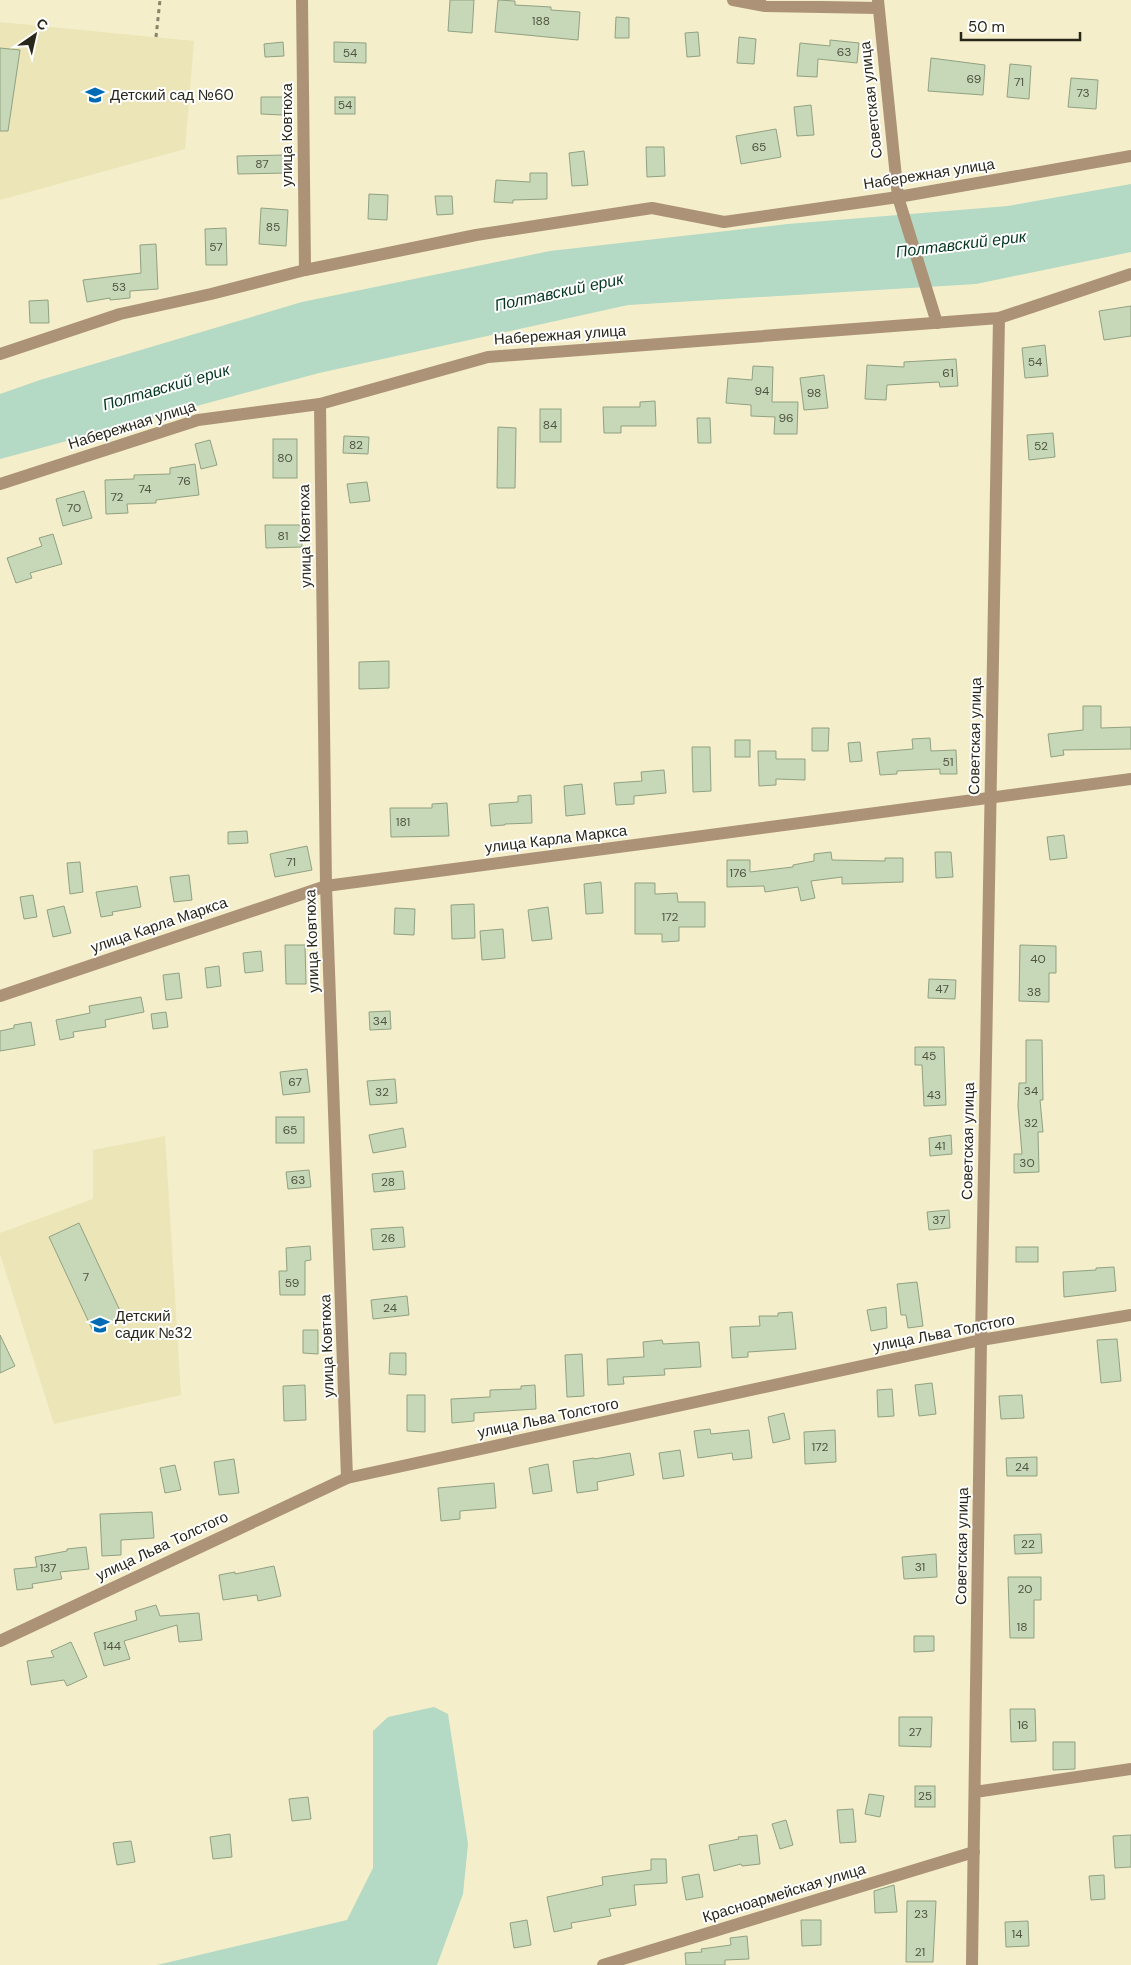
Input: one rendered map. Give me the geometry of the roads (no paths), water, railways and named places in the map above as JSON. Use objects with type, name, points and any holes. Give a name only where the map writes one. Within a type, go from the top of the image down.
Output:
[{"type":"street","name":"улица Ковтюха","points":[[302,0],[305,270]]},
{"type":"street","points":[[733,0],[765,6],[878,4]]},
{"type":"street","name":"Советская улица","points":[[878,4],[898,197],[936,323]]},
{"type":"street","name":"Набережная улица","points":[[0,354],[120,314],[211,294],[305,270],[476,234],[652,208],[724,222],[898,197],[1131,156]]},
{"type":"street","name":"Набережная улица","points":[[0,484],[198,420],[320,404],[488,357],[999,318],[1131,274]]},
{"type":"street","name":"Советская улица","points":[[972,1965],[999,318]]},
{"type":"street","name":"улица Ковтюха","points":[[320,404],[326,886],[347,1478]]},
{"type":"street","name":"улица Карла Маркса","points":[[0,996],[326,886],[1131,779]]},
{"type":"street","name":"улица Льва Толстого","points":[[0,1641],[347,1478],[981,1340],[1131,1315]]},
{"type":"street","points":[[975,1792],[1131,1769]]},
{"type":"street","name":"Красноармейская улица","points":[[603,1965],[974,1852]]},
{"type":"water","name":"Полтавский ерик","points":[[1131,184],[1131,252],[976,284],[628,305],[319,373],[0,459],[0,394],[40,380],[302,302],[550,251],[788,224],[1008,206]]},
{"type":"water","points":[[434,1707],[448,1714],[468,1844],[463,1894],[437,1965],[157,1965],[347,1920],[373,1868],[373,1731],[388,1717]]},
{"type":"place","name":"Детский сад №60","points":[[95,95]]},
{"type":"place","name":"Детский садик №32","points":[[100,1325]]}]
